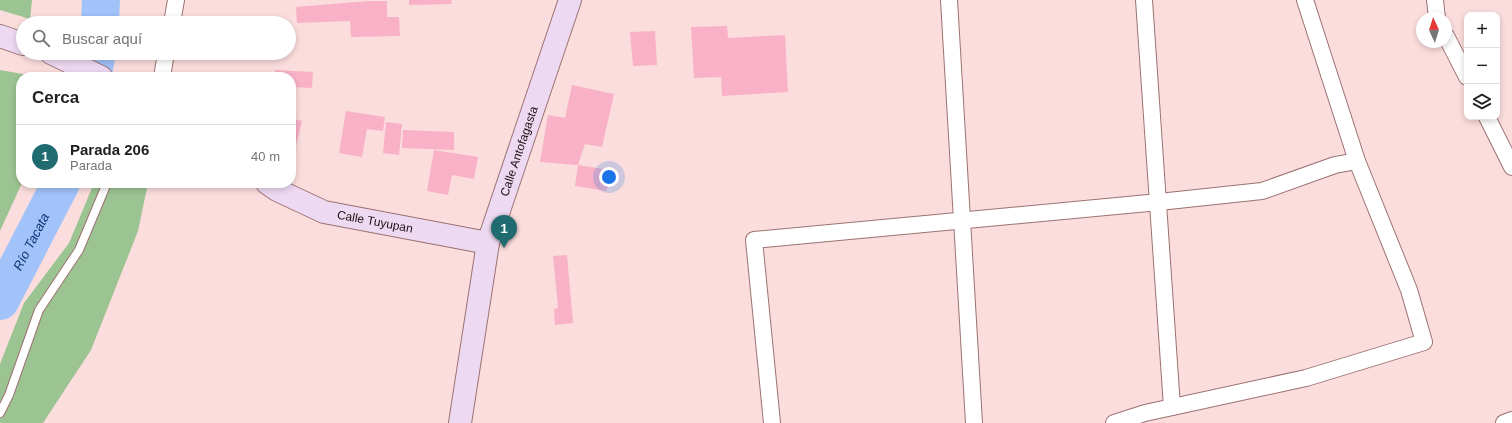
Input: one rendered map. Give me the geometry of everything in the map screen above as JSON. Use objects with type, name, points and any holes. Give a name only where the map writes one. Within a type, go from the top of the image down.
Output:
[{"type":"main road","name":"Calle Antofagasta","points":[[460,423],[488,243],[570,0]]},
{"type":"main road","points":[[0,36],[16,42]]},
{"type":"main road","points":[[66,60],[91,72]]},
{"type":"main road","name":"Calle Tuyupan","points":[[274,188],[324,212],[488,243]]},
{"type":"street","points":[[173,16],[176,0]]},
{"type":"street","points":[[949,0],[974,423]]},
{"type":"street","points":[[1144,0],[1172,407]]},
{"type":"street","points":[[1114,423],[1145,413],[1306,378],[1424,342],[1409,290],[1357,161],[1305,0]]},
{"type":"street","points":[[1434,0],[1436,12]]},
{"type":"street","points":[[1452,48],[1464,71]]},
{"type":"street","points":[[163,72],[165,60]]},
{"type":"street","points":[[1488,120],[1512,167]]},
{"type":"street","points":[[772,423],[754,240],[1262,191],[1334,166],[1357,161]]},
{"type":"street","points":[[1504,423],[1512,420]]},
{"type":"lane","points":[[0,413],[9,395],[39,310],[79,250],[104,188]]},
{"type":"green space","points":[[0,0],[32,0],[30,16],[20,16],[0,10]]},
{"type":"green space","points":[[0,70],[16,73],[16,188],[20,188],[0,231]]},
{"type":"green space","points":[[92,188],[147,188],[138,231],[91,350],[43,423],[0,423],[0,364],[24,303],[69,243]]},
{"type":"building","points":[[409,0],[451,0],[452,4],[409,5]]},
{"type":"building","points":[[387,1],[387,17],[399,17],[400,36],[351,37],[350,21],[297,23],[296,7]]},
{"type":"building","points":[[727,26],[728,38],[785,35],[788,92],[722,96],[721,77],[694,78],[691,27]]},
{"type":"building","points":[[655,31],[657,65],[633,66],[630,32]]},
{"type":"building","points":[[275,70],[313,72],[312,88],[296,87],[296,72],[275,72]]},
{"type":"building","points":[[572,85],[614,94],[602,147],[585,144],[578,165],[540,162],[548,115],[565,118]]},
{"type":"building","points":[[346,111],[385,117],[383,131],[367,129],[362,157],[339,153]]},
{"type":"building","points":[[296,119],[302,121],[296,146]]},
{"type":"building","points":[[386,122],[402,124],[399,155],[383,153]]},
{"type":"building","points":[[403,130],[454,132],[454,150],[402,148]]},
{"type":"building","points":[[434,150],[478,157],[474,179],[452,175],[448,195],[427,191]]},
{"type":"building","points":[[578,165],[616,171],[606,191],[575,186]]},
{"type":"building","points":[[567,255],[573,323],[555,325],[554,309],[558,308],[553,256]]},
{"type":"waterway","name":"Río Tacata","points":[[100,16],[101,0]]},
{"type":"waterway","name":"Río Tacata","points":[[93,72],[96,60]]},
{"type":"waterway","name":"Río Tacata","points":[[0,301],[58,188]]},
{"type":"place","name":"Parada 206","points":[[504,248]]}]
